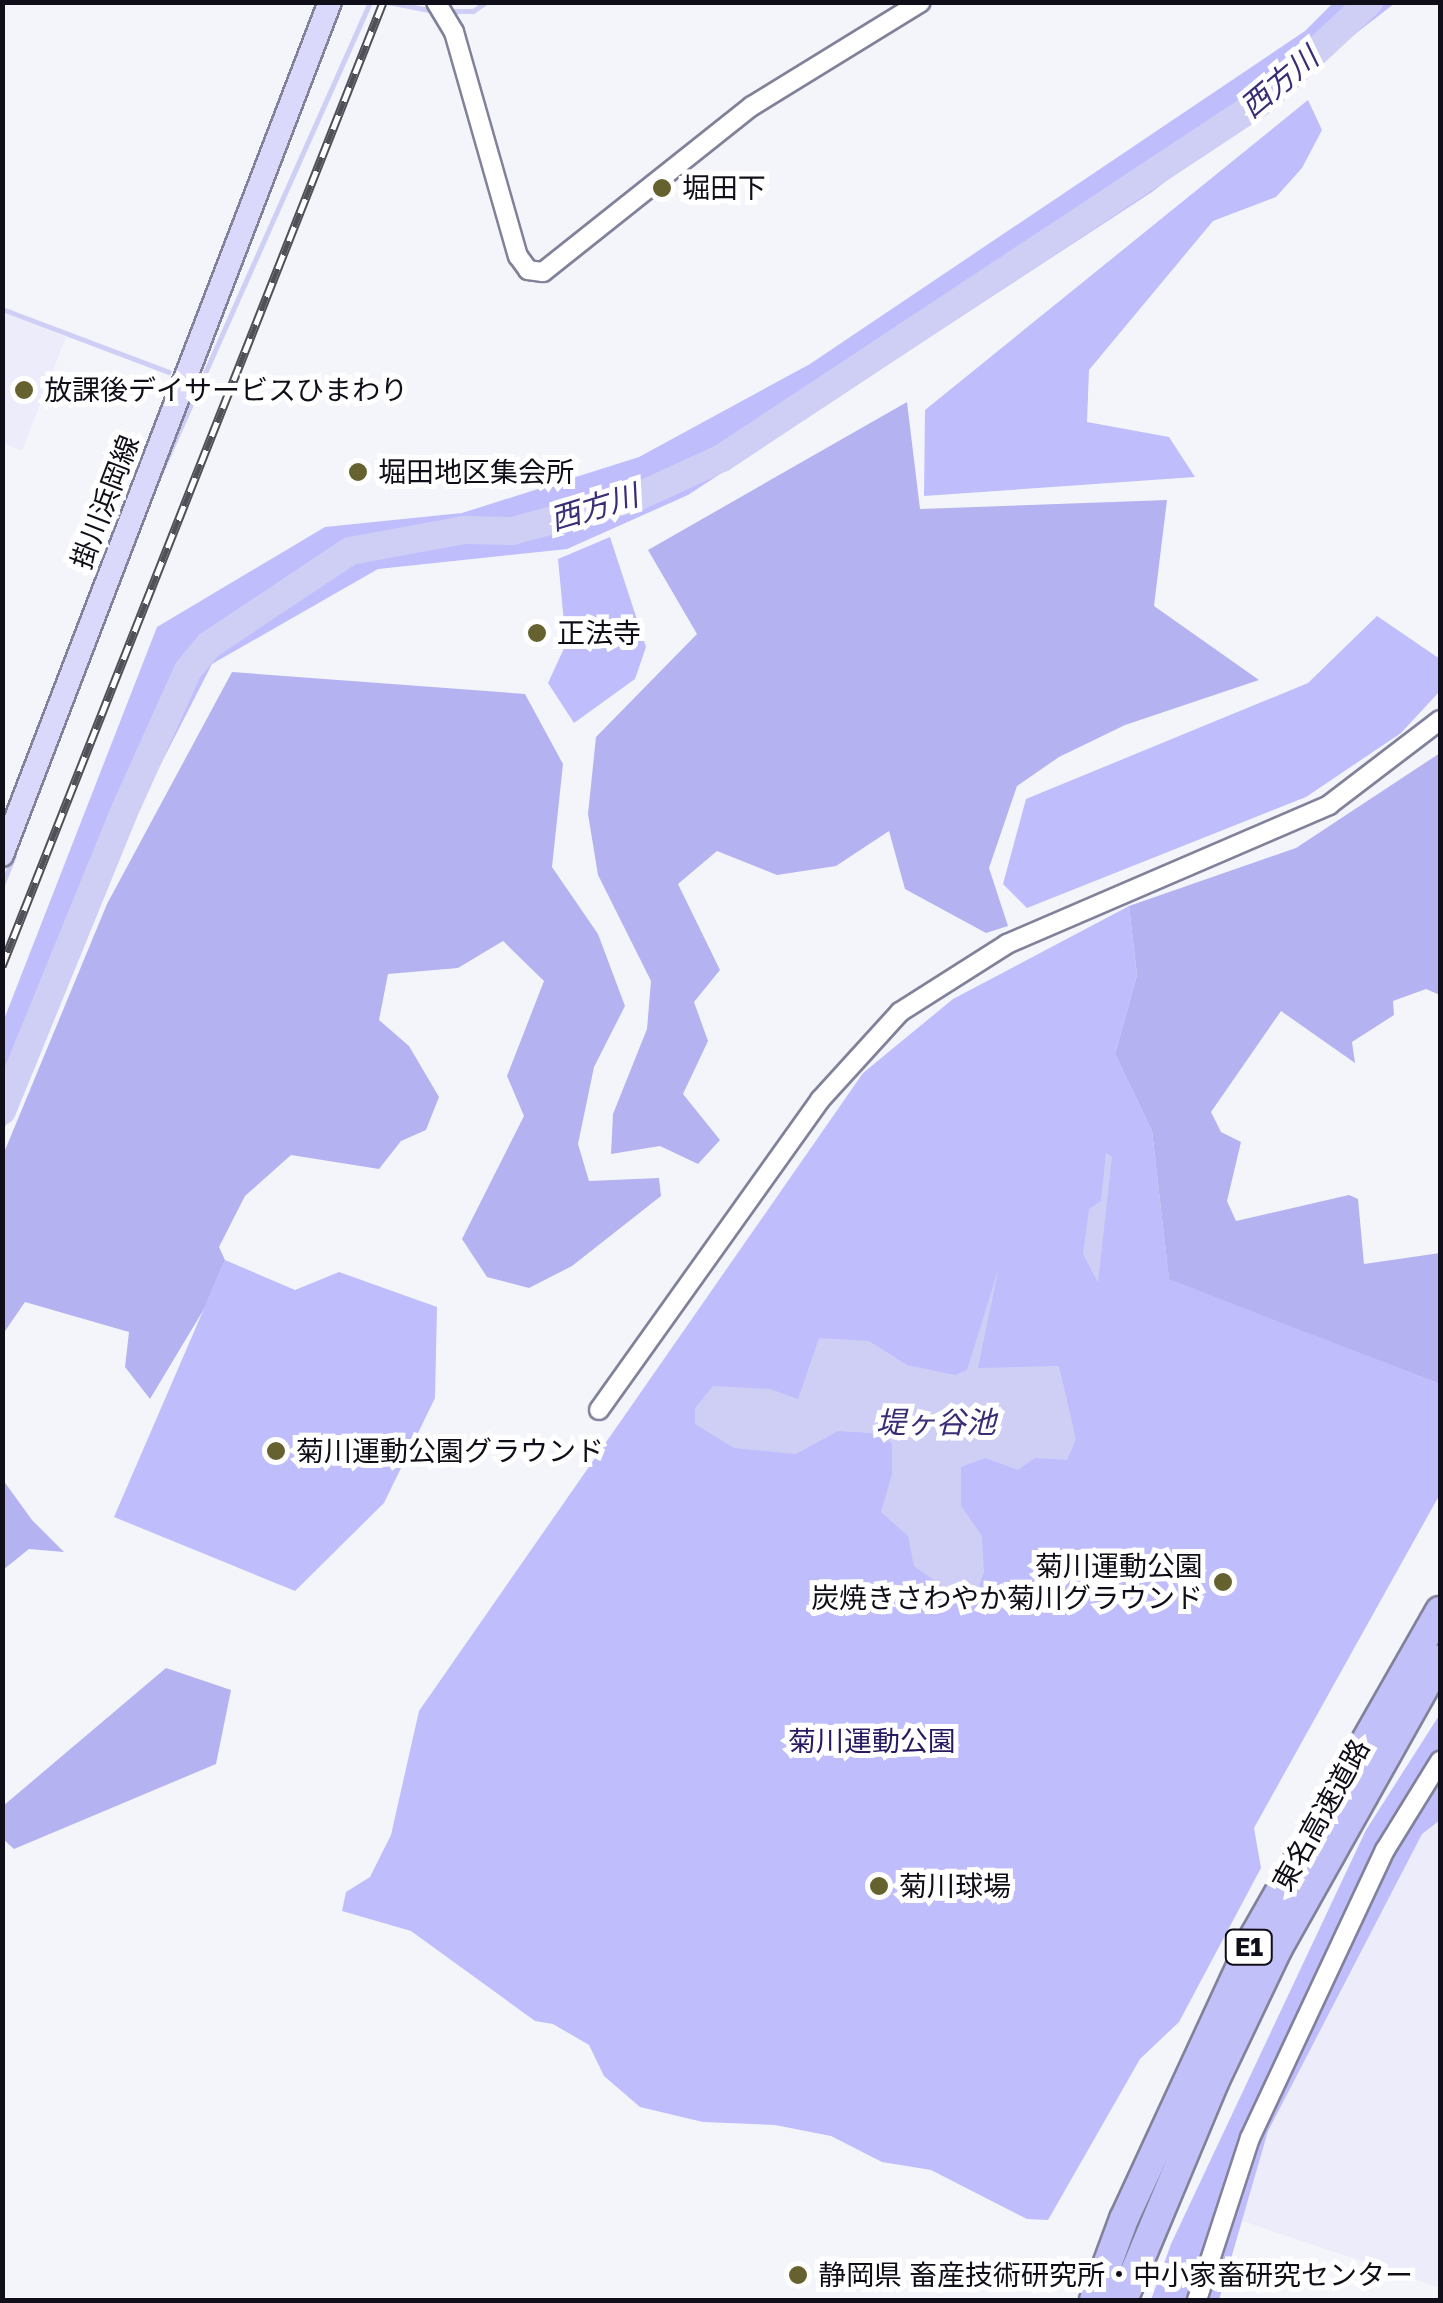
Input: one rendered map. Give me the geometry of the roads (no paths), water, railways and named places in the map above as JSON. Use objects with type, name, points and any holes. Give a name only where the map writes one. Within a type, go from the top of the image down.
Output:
[{"type":"highway","name":"東名高速道路","points":[[1094,2300],[1124,2219],[1255,1935],[1440,1611]]},
{"type":"highway","name":"東名高速道路","points":[[1123,2300],[1215,2080],[1278,1948],[1440,1659]]},
{"type":"main road","name":"掛川浜岡線","points":[[2,855],[330,2]]},
{"type":"street","points":[[440,8],[518,256],[528,270],[543,272],[752,106],[921,2]]},
{"type":"street","points":[[599,1410],[820,1100],[923,993],[1006,944],[1328,805],[1440,720]]},
{"type":"street","points":[[1197,2300],[1250,2138],[1384,1850],[1433,1789],[1440,1762]]},
{"type":"water","points":[[1106,1153],[1112,1157],[1098,1283],[1083,1254],[1089,1209],[1101,1201]]},
{"type":"water","name":"堤ヶ谷池","points":[[999,1267],[978,1368],[1059,1366],[1076,1439],[1067,1460],[1035,1458],[1018,1470],[985,1458],[961,1467],[961,1506],[982,1536],[984,1572],[972,1607],[914,1566],[908,1536],[881,1512],[892,1474],[892,1444],[883,1434],[838,1431],[796,1454],[734,1448],[695,1424],[695,1408],[713,1386],[770,1389],[798,1399],[819,1338],[869,1341],[907,1365],[955,1375],[967,1370]]},
{"type":"waterway","points":[[159,476],[370,2]]},
{"type":"waterway","points":[[388,2],[434,11]]},
{"type":"waterway","points":[[445,11],[473,11],[486,2]]},
{"type":"waterway","name":"西方川","points":[[2,1111],[123,814],[188,670],[209,645],[350,551],[464,530],[512,531],[635,498],[722,458],[1265,99],[1369,2]]},
{"type":"waterway","points":[[2,309],[169,372]]},
{"type":"waterway","points":[[2,885],[14,855]]},
{"type":"railway","points":[[2,966],[383,2]]},
{"type":"place","name":"堀田下","points":[[662,188]]},
{"type":"place","name":"放課後デイサービスひまわり","points":[[24,390]]},
{"type":"place","name":"堀田地区集会所","points":[[358,472]]},
{"type":"place","name":"正法寺","points":[[537,633]]},
{"type":"place","name":"菊川運動公園グラウンド","points":[[276,1451]]},
{"type":"place","name":"菊川運動公園 炭焼きさわやか菊川グラウンド","points":[[1223,1582]]},
{"type":"place","name":"菊川球場","points":[[879,1886]]},
{"type":"place","name":"静岡県 畜産技術研究所・中小家畜研究センター","points":[[798,2275]]},
{"type":"park label","name":"菊川運動公園","points":[[872,1741]]}]
